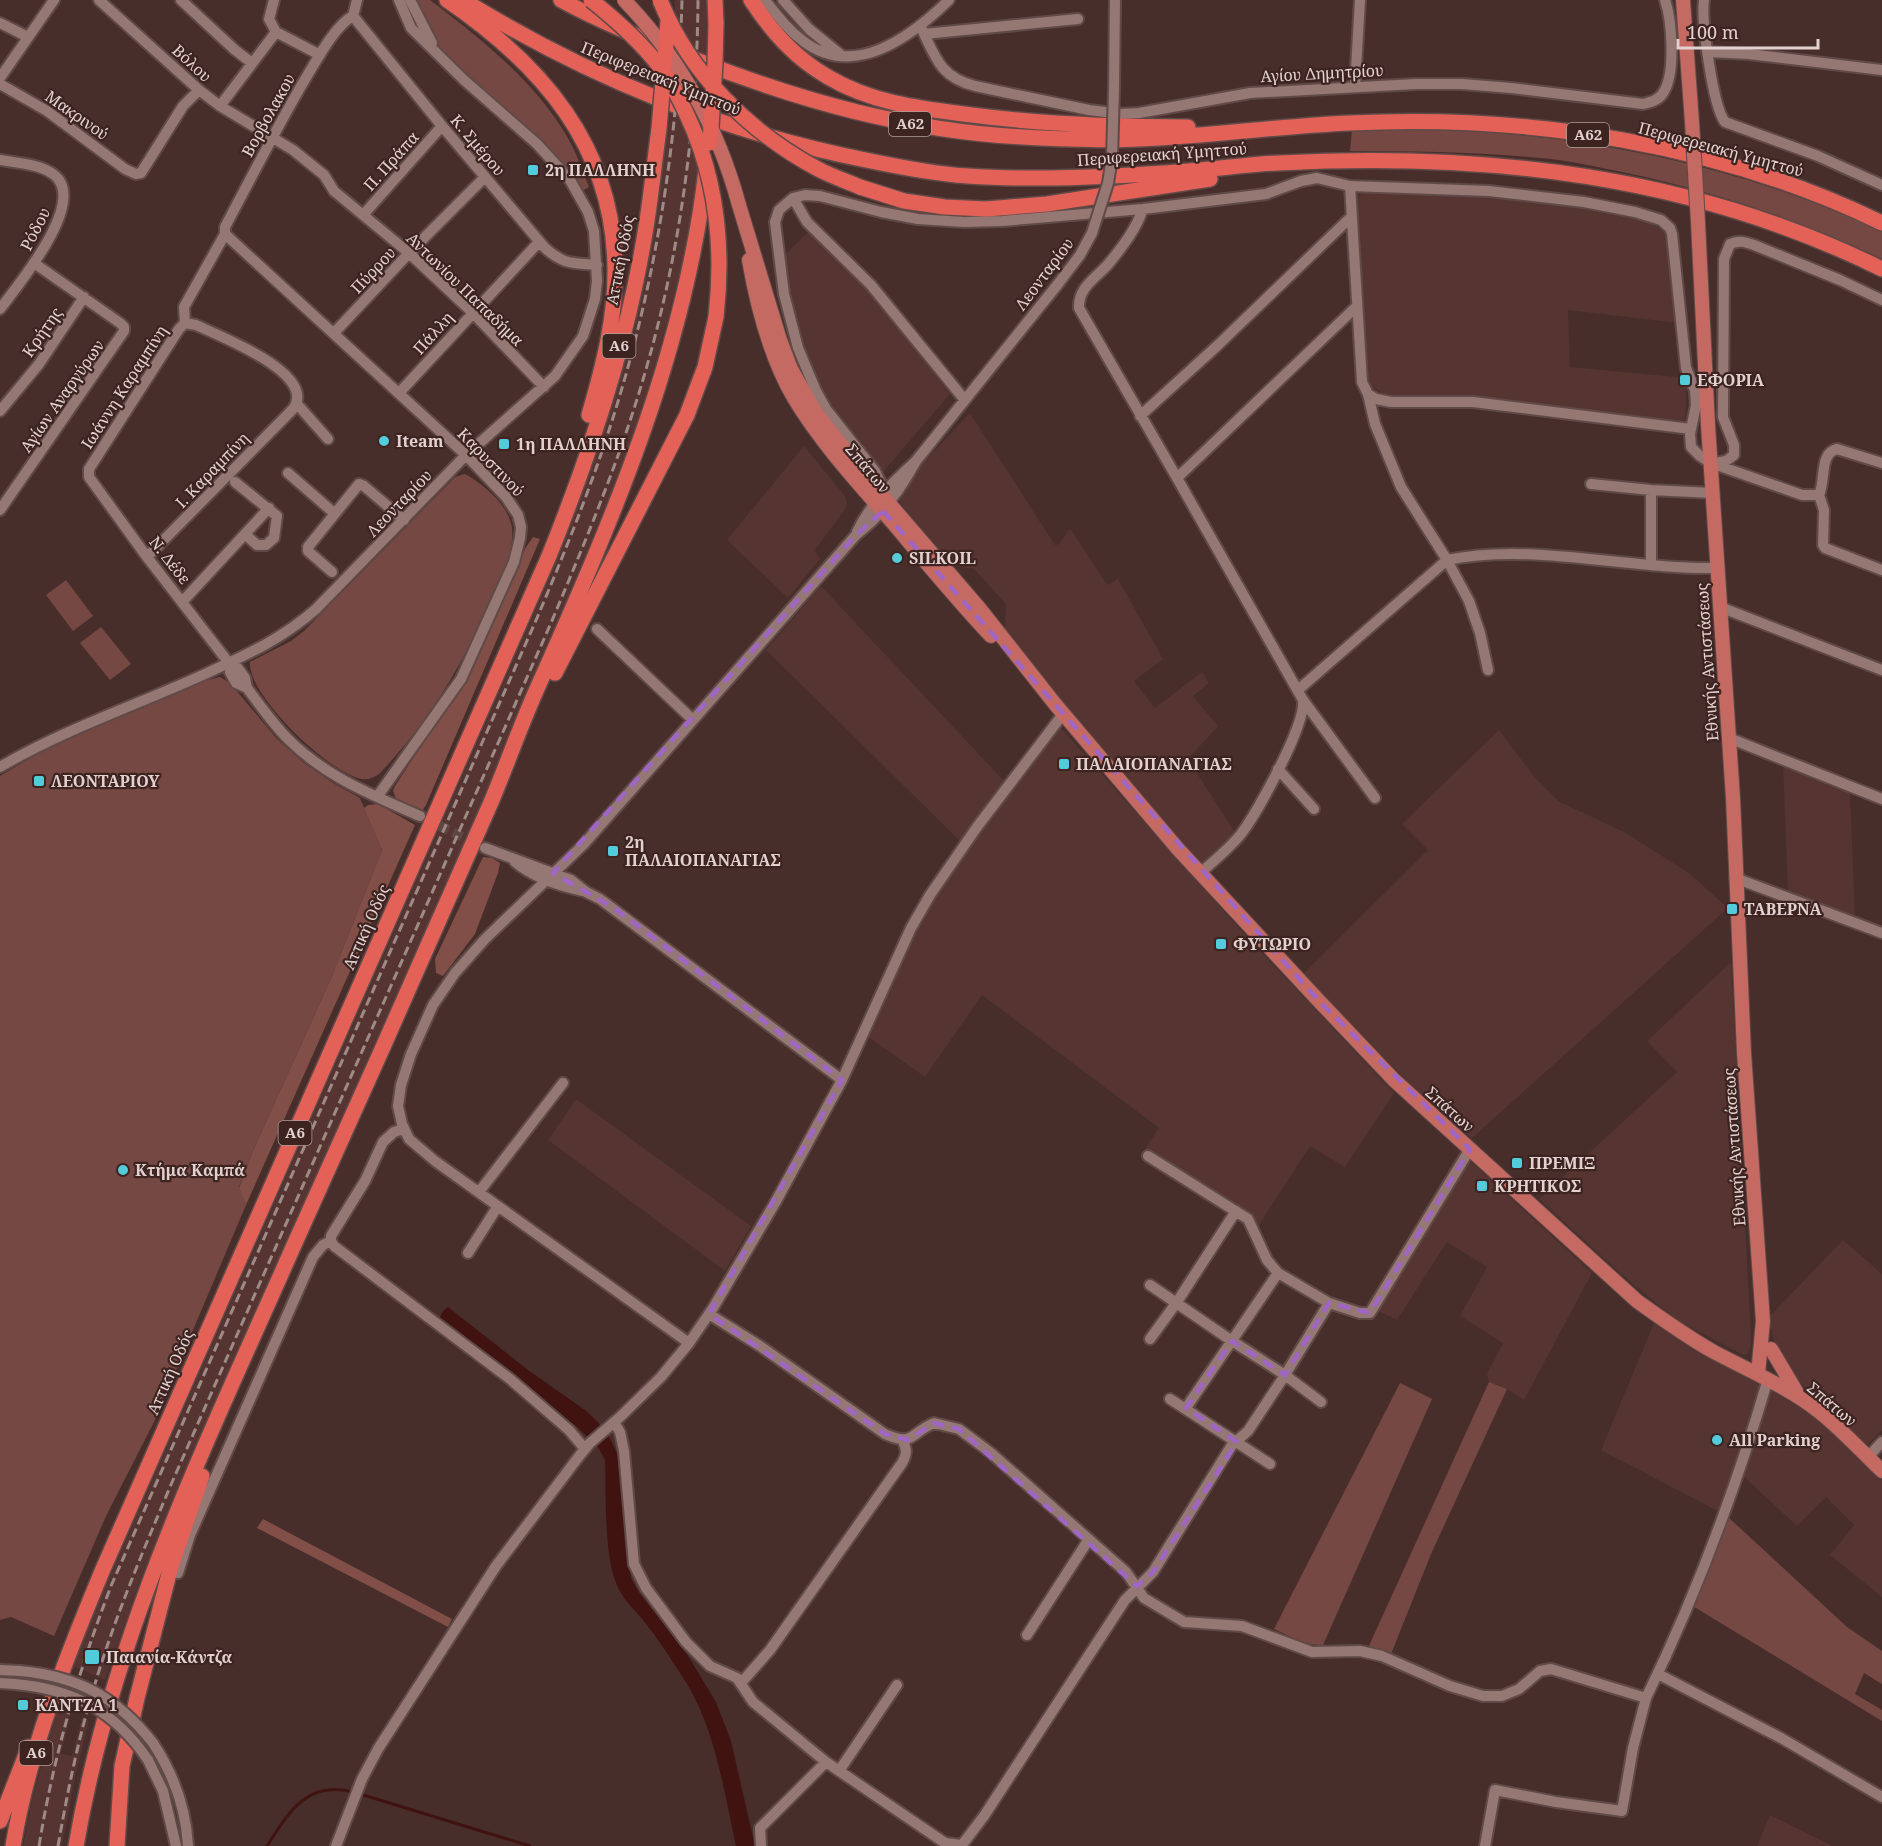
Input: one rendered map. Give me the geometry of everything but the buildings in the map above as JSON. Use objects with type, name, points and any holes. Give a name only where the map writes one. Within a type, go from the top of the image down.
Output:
[{"type":"highway","points":[[447,0],[496,35],[525,61],[571,119],[588,147],[599,175],[608,204],[614,236],[613,303],[597,386],[532,592]]},
{"type":"highway","name":"Περιφερειακή Υμηττού","points":[[463,0],[565,58],[693,113],[742,130],[819,151],[888,165],[962,176],[1053,179],[1158,174],[1275,163],[1437,160],[1485,163],[1610,180],[1678,195],[1761,219],[1834,247],[1882,269]]},
{"type":"highway","name":"Περιφερειακή Υμηττού","points":[[561,0],[655,44],[766,86],[829,106],[920,125],[1005,136],[1104,140],[1155,139],[1349,123],[1418,121],[1513,125],[1657,147],[1798,187],[1882,222]]},
{"type":"highway","points":[[492,799],[687,415],[705,367],[716,317],[720,269],[717,214],[709,172],[693,127],[661,68],[640,43],[591,0]]},
{"type":"highway","points":[[660,0],[682,44],[705,76],[759,131],[820,170],[860,188],[904,201],[945,207],[986,209],[1047,204],[1205,179],[1341,161]]},
{"type":"highway","name":"Αττική Οδός","points":[[13,1846],[44,1726],[66,1662],[103,1569],[576,490],[613,372],[645,234],[659,129],[668,0]]},
{"type":"highway","points":[[76,1846],[82,1807],[96,1749],[131,1628],[213,1428],[492,799],[612,516],[654,403],[686,286],[702,200],[710,143],[716,0]]},
{"type":"highway","points":[[751,0],[776,35],[809,65],[845,86],[886,101],[930,110],[1039,122],[1149,127],[1281,128]]},
{"type":"highway","points":[[117,1846],[122,1766],[136,1698],[171,1566],[199,1487],[213,1428]]},
{"type":"highway","points":[[0,1821],[33,1735],[66,1662]]},
{"type":"main road","name":"Σπάτων","points":[[624,0],[654,33],[692,89],[724,153],[780,340],[791,369],[814,410],[883,503],[974,617],[1059,709],[1200,873],[1394,1080],[1637,1301],[1669,1325],[1803,1400],[1823,1415],[1882,1471]]},
{"type":"main road","name":"Εθνικής Αντιστάσεως","points":[[1683,0],[1729,738],[1744,1053],[1762,1321],[1763,1377]]},
{"type":"main road","name":"Εθνικής Αντιστάσεως","points":[[1762,1321],[1771,1349],[1787,1378],[1803,1400]]},
{"type":"main road","points":[[1763,1377],[1771,1349]]},
{"type":"street","points":[[0,78],[54,0]]},
{"type":"street","name":"Βόλου","points":[[99,0],[199,90],[271,138]]},
{"type":"street","points":[[181,0],[252,63]]},
{"type":"street","points":[[274,0],[269,19],[276,32],[320,55]]},
{"type":"street","points":[[353,16],[357,0]]},
{"type":"street","name":"Λεονταρίου","points":[[0,767],[53,738],[231,665],[296,627],[466,455],[544,387],[565,364],[583,336],[595,299],[597,265],[594,231],[588,212],[570,180],[537,144],[438,54],[399,0]]},
{"type":"street","name":"Λεονταρίου","points":[[410,0],[416,26]]},
{"type":"street","points":[[765,0],[802,41],[822,53],[843,57],[878,51],[922,29],[949,0]]},
{"type":"street","points":[[783,0],[818,37],[843,57]]},
{"type":"street","name":"Λεονταρίου","points":[[404,1129],[398,1106],[401,1085],[411,1054],[433,1005],[455,973],[485,939],[583,845],[856,535],[883,503],[893,482],[916,461],[1080,255],[1092,233],[1106,192],[1112,158],[1115,0]]},
{"type":"street","points":[[1355,86],[1360,0]]},
{"type":"street","name":"Αγίου Δημητρίου","points":[[922,29],[942,67],[956,80],[1100,112],[1130,114],[1241,94],[1355,86],[1462,84],[1648,103],[1660,97],[1668,80],[1670,37],[1665,0]]},
{"type":"street","points":[[1704,0],[1703,14],[1717,107],[1725,122],[1818,156],[1882,185]]},
{"type":"street","name":"Βορβολακου","points":[[185,323],[184,307],[226,236],[225,227],[271,138],[320,55],[346,20],[353,16]]},
{"type":"street","name":"Κ. Σμέρου","points":[[353,16],[539,242],[556,258],[564,262],[597,265]]},
{"type":"street","points":[[922,29],[1078,19]]},
{"type":"street","points":[[0,23],[28,37]]},
{"type":"street","points":[[220,106],[276,32]]},
{"type":"street","points":[[1709,52],[1749,54],[1882,70]]},
{"type":"street","name":"Μακρινού","points":[[0,84],[46,111],[125,169],[136,174],[141,173],[183,106],[199,90]]},
{"type":"street","name":"Π. Πράπα","points":[[363,215],[442,126]]},
{"type":"street","name":"Αντωνίου Παπαδήμα","points":[[271,138],[293,150],[324,175],[334,191],[409,253],[472,312],[544,387]]},
{"type":"street","name":"Ρόδου","points":[[0,160],[44,168],[58,178],[63,186],[64,200],[59,216],[34,263],[0,309]]},
{"type":"street","name":"Πύρρου","points":[[334,333],[485,177]]},
{"type":"street","points":[[883,503],[879,477],[826,409],[798,348],[784,294],[775,222],[779,210],[793,198],[805,195],[820,196],[909,217],[964,222],[1036,219],[1143,210],[1266,194],[1310,179],[1327,180],[1350,186],[1521,193],[1605,206],[1661,220],[1670,228],[1672,234],[1686,368],[1695,390],[1696,405],[1691,429],[1691,447],[1695,453],[1711,463],[1802,495],[1820,495]]},
{"type":"street","points":[[1350,186],[1362,382],[1368,394],[1375,424],[1401,487],[1447,560],[1469,601],[1480,633],[1488,670]]},
{"type":"street","points":[[793,198],[807,222],[871,285],[964,399]]},
{"type":"street","points":[[1143,210],[1130,236],[1110,262],[1085,288],[1078,303],[1082,314],[1301,695],[1376,798]]},
{"type":"street","points":[[1140,416],[1217,346],[1351,217]]},
{"type":"street","name":"Καρυστινού","points":[[226,236],[466,455],[515,507],[521,527],[514,562],[461,679],[376,798]]},
{"type":"street","points":[[1711,463],[1726,461],[1734,454],[1734,445],[1723,417],[1724,259],[1730,244],[1743,241],[1754,245],[1882,300]]},
{"type":"street","name":"Πάλλη","points":[[399,393],[539,242]]},
{"type":"street","points":[[34,263],[84,297]]},
{"type":"street","name":"Αγίων Αναργύρων","points":[[0,510],[123,335],[124,327],[84,297]]},
{"type":"street","name":"Κρήτης","points":[[0,411],[39,364],[84,297]]},
{"type":"street","points":[[1177,478],[1356,307]]},
{"type":"street","points":[[185,323],[196,325],[267,360],[296,387],[299,396],[297,404],[328,439]]},
{"type":"street","name":"Ιωάννη Καραμπίνη","points":[[89,469],[179,328],[185,323]]},
{"type":"street","points":[[1368,394],[1376,399],[1391,402],[1473,402],[1691,429]]},
{"type":"street","name":"Ι. Καραμπίνη","points":[[147,557],[297,404]]},
{"type":"street","points":[[1882,463],[1837,449],[1832,450],[1826,459],[1820,495],[1824,510],[1823,545],[1825,548],[1882,570]]},
{"type":"street","name":"Ν. Δέδε","points":[[89,469],[89,477],[147,557],[231,665],[237,667],[245,678],[247,688],[275,724],[304,754],[334,777],[420,816]]},
{"type":"street","points":[[288,473],[334,513]]},
{"type":"street","points":[[235,482],[277,516],[274,538],[266,545],[257,545],[245,534]]},
{"type":"street","points":[[332,572],[308,551],[308,547],[359,484],[404,520]]},
{"type":"street","points":[[1592,484],[1713,494]]},
{"type":"street","points":[[1651,490],[1651,565]]},
{"type":"street","points":[[183,601],[269,508]]},
{"type":"street","points":[[1301,695],[1447,560],[1475,555],[1519,554],[1717,568]]},
{"type":"street","points":[[1720,607],[1882,670]]},
{"type":"street","points":[[597,629],[693,720]]},
{"type":"street","points":[[1200,873],[1241,834],[1260,803],[1302,714],[1301,695]]},
{"type":"street","points":[[336,1846],[362,1779],[378,1749],[496,1566],[587,1446],[661,1377],[709,1314],[775,1203],[843,1080],[911,928],[930,895],[1059,709]]},
{"type":"street","points":[[1729,738],[1882,799]]},
{"type":"street","points":[[1278,769],[1314,809]]},
{"type":"street","points":[[485,848],[512,859],[527,872],[550,876],[567,888],[586,892],[614,908],[843,1080]]},
{"type":"street","points":[[1735,878],[1882,933]]},
{"type":"street","points":[[479,1192],[563,1083]]},
{"type":"street","points":[[587,1446],[510,1379],[334,1246],[331,1236],[365,1181],[383,1142],[394,1132],[404,1129],[409,1139],[479,1192],[689,1343]]},
{"type":"street","points":[[1148,1156],[1248,1219],[1266,1260],[1278,1273],[1329,1304],[1360,1313],[1370,1313],[1470,1149]]},
{"type":"street","points":[[468,1252],[498,1206]]},
{"type":"street","points":[[1150,1339],[1236,1211]]},
{"type":"street","points":[[178,1573],[190,1535],[309,1264],[317,1250],[331,1241]]},
{"type":"street","points":[[1186,1408],[1278,1273]]},
{"type":"street","points":[[1150,1285],[1285,1375],[1321,1402]]},
{"type":"street","points":[[611,1425],[620,1432],[624,1451],[632,1553],[638,1574],[656,1602],[699,1656],[710,1666],[732,1676],[741,1683],[753,1702],[826,1762],[945,1843],[962,1845],[984,1816],[1113,1617],[1137,1586],[1153,1572],[1232,1445],[1248,1431],[1329,1304]]},
{"type":"street","points":[[709,1314],[760,1346],[885,1434],[903,1441],[907,1449],[902,1463],[770,1650],[741,1683]]},
{"type":"street","points":[[1485,1846],[1495,1790],[1556,1802],[1622,1811],[1633,1748],[1646,1698],[1705,1563],[1734,1487],[1763,1377]]},
{"type":"street","points":[[1170,1399],[1270,1464]]},
{"type":"street","points":[[903,1441],[934,1423],[959,1429],[991,1453],[1126,1572],[1144,1598],[1184,1622],[1242,1626],[1312,1652],[1360,1652],[1382,1656],[1450,1686],[1483,1696],[1502,1696],[1519,1689],[1540,1671],[1551,1669],[1646,1698]]},
{"type":"street","points":[[1868,1457],[1882,1442]]},
{"type":"street","points":[[1027,1635],[1089,1539]]},
{"type":"street","points":[[0,1670],[20,1671],[69,1680],[98,1693],[124,1712],[153,1743],[170,1771],[184,1811],[188,1846]]},
{"type":"street","points":[[1658,1674],[1781,1738],[1882,1797]]},
{"type":"street","points":[[0,1683],[50,1689],[94,1706],[126,1732],[148,1760],[166,1800],[176,1846]]},
{"type":"street","points":[[839,1771],[897,1685]]},
{"type":"street","points":[[761,1846],[760,1828],[826,1762]]},
{"type":"highlighted area","points":[[883,511],[1319,1001],[1470,1149],[1370,1313],[1329,1303],[1285,1375],[1232,1341],[1186,1408],[1237,1442],[1153,1572],[1137,1586],[959,1429],[934,1423],[908,1440],[885,1434],[709,1314],[842,1080],[614,908],[553,873],[856,535]]},
{"type":"shaded area","points":[[413,0],[430,0],[508,64],[538,96],[565,133],[589,187],[579,193],[444,55],[431,37]]},
{"type":"shaded area","points":[[675,0],[706,0],[710,72],[686,40],[675,19]]},
{"type":"shaded area","points":[[673,101],[689,132],[700,166],[682,263],[669,315],[631,439],[609,498],[472,825],[178,1487],[140,1581],[105,1680],[71,1665],[548,582],[580,499],[610,409],[654,217]]},
{"type":"shaded area","points":[[1397,128],[1523,135],[1645,154],[1705,168],[1765,185],[1824,206],[1882,231],[1882,259],[1757,208],[1693,189],[1599,167],[1551,159],[1501,155],[1350,151],[1352,130]]},
{"type":"shaded area","points":[[1364,191],[1468,193],[1556,201],[1644,218],[1670,236],[1678,323],[1568,310],[1570,367],[1687,378],[1685,420],[1680,423],[1461,395],[1397,397],[1381,393],[1365,381],[1355,200]]},
{"type":"shaded area","points":[[809,231],[871,293],[950,394],[883,472],[828,406],[815,385],[792,318],[784,256]]},
{"type":"shaded area","points":[[970,413],[1055,545],[1059,544],[1070,528],[1107,585],[1118,579],[1163,659],[1134,681],[1155,708],[1202,672],[1209,683],[1193,696],[1218,726],[1188,759],[1236,834],[1202,866],[1004,635],[1006,604],[974,569],[948,565],[901,504],[899,497],[911,476]]},
{"type":"shaded area","points":[[804,446],[845,496],[847,504],[815,550],[820,559],[788,598],[727,540]]},
{"type":"shaded area","points":[[465,474],[480,483],[501,503],[510,519],[512,537],[506,566],[479,626],[455,671],[413,734],[379,774],[362,779],[348,774],[312,748],[276,712],[262,694],[253,676],[250,662],[291,641],[304,631],[455,477]]},
{"type":"shaded area","points":[[533,537],[540,539],[426,805],[422,811],[397,801],[393,791],[395,786],[473,665],[526,547]]},
{"type":"shaded area","points":[[66,580],[93,616],[73,631],[46,595]]},
{"type":"shaded area","points":[[821,586],[1004,781],[960,841],[766,650]]},
{"type":"shaded area","points":[[101,627],[131,664],[110,680],[80,643]]},
{"type":"shaded area","name":"Kτήμα Καμπά","points":[[220,677],[230,683],[277,739],[304,763],[360,798],[382,850],[332,976],[252,1153],[239,1187],[246,1205],[154,1422],[106,1516],[54,1636],[11,1617],[0,1620],[0,776],[98,724],[200,682]]},
{"type":"shaded area","points":[[1060,727],[1247,937],[1394,1093],[1345,1167],[1310,1146],[1257,1228],[1207,1189],[1144,1150],[1159,1128],[982,995],[925,1077],[867,1036],[917,925],[951,870]]},
{"type":"shaded area","points":[[1499,730],[1536,779],[1558,801],[1626,833],[1689,873],[1728,908],[1472,1138],[1407,1081],[1303,974],[1428,850],[1402,824]]},
{"type":"shaded area","points":[[1783,764],[1850,792],[1855,919],[1788,893]]},
{"type":"shaded area","points":[[378,804],[415,825],[246,1205],[239,1188],[252,1153],[332,976],[382,850],[364,808]]},
{"type":"shaded area","points":[[483,857],[492,858],[500,863],[498,873],[475,934],[443,976],[436,973],[435,959]]},
{"type":"shaded area","points":[[1731,962],[1751,1336],[1750,1349],[1747,1354],[1743,1355],[1678,1321],[1622,1275],[1539,1199],[1677,1072],[1647,1041]]},
{"type":"shaded area","points":[[576,1099],[751,1226],[725,1271],[548,1140]]},
{"type":"shaded area","points":[[1467,1158],[1592,1273],[1524,1400],[1507,1389],[1489,1382],[1487,1374],[1503,1343],[1460,1316],[1487,1267],[1447,1242],[1397,1320],[1374,1309]]},
{"type":"shaded area","points":[[1843,1240],[1882,1274],[1882,1430],[1867,1445],[1790,1373],[1777,1352],[1768,1318]]},
{"type":"shaded area","points":[[448,1307],[528,1370],[585,1410],[598,1422],[611,1440],[623,1468],[631,1578],[638,1591],[688,1656],[716,1702],[731,1741],[755,1846],[736,1846],[718,1763],[697,1703],[666,1651],[624,1598],[616,1583],[609,1556],[605,1460],[598,1447],[576,1426],[438,1321]]},
{"type":"shaded area","points":[[1654,1323],[1693,1347],[1814,1409],[1882,1476],[1882,1597],[1830,1555],[1854,1525],[1826,1497],[1797,1526],[1743,1476],[1727,1516],[1601,1450]]},
{"type":"shaded area","points":[[1489,1382],[1507,1389],[1431,1554],[1391,1654],[1368,1648]]},
{"type":"shaded area","points":[[1400,1383],[1432,1399],[1323,1645],[1306,1644],[1274,1629]]},
{"type":"shaded area","points":[[1727,1516],[1847,1627],[1882,1651],[1882,1684],[1864,1673],[1855,1694],[1882,1710],[1882,1721],[1691,1605]]},
{"type":"shaded area","points":[[263,1519],[452,1619],[448,1627],[257,1528]]},
{"type":"shaded area","points":[[58,1707],[71,1712],[61,1754],[72,1756],[82,1717],[89,1721],[75,1777],[62,1846],[23,1846],[32,1799]]},
{"type":"shaded area","points":[[1770,1815],[1833,1846],[1757,1846]]},
{"type":"waterway","points":[[267,1846],[292,1811],[311,1795],[337,1789],[353,1792]]},
{"type":"waterway","points":[[360,1794],[530,1846]]},
{"type":"tunnel","points":[[426,819],[479,845]]},
{"type":"railway","points":[[39,1846],[68,1714],[111,1586],[537,618],[594,473],[627,372],[652,267],[669,161],[680,54],[682,0]]},
{"type":"railway","points":[[58,1846],[73,1770],[100,1667],[140,1560],[173,1480],[551,623],[592,524],[629,423],[650,355],[679,223],[695,90],[698,0]]},
{"type":"place","name":"2η ΠΑΛΛΗΝΗ","points":[[533,170]]},
{"type":"place","name":"ΕΦΟΡΙΑ","points":[[1685,380]]},
{"type":"place","name":"Iteam","points":[[384,441]]},
{"type":"place","name":"1η ΠΑΛΛΗΝΗ","points":[[504,444]]},
{"type":"place","name":"SILKOIL","points":[[897,558]]},
{"type":"place","name":"ΠΑΛΑΙΟΠΑΝΑΓΙΑΣ","points":[[1064,764]]},
{"type":"place","name":"ΛΕΟΝΤΑΡΙΟΥ","points":[[39,781]]},
{"type":"place","name":"2η ΠΑΛΑΙΟΠΑΝΑΓΙΑΣ","points":[[613,851]]},
{"type":"place","name":"ΤΑΒΕΡΝΑ","points":[[1732,909]]},
{"type":"place","name":"ΦΥΤΩΡΙΟ","points":[[1221,944]]},
{"type":"place","name":"ΠΡΕΜΙΞ","points":[[1517,1163]]},
{"type":"place","name":"Kτήμα Καμπά","points":[[123,1170]]},
{"type":"place","name":"ΚΡΗΤΙΚΟΣ","points":[[1482,1186]]},
{"type":"place","name":"All Parking","points":[[1717,1440]]},
{"type":"place","name":"Παιανία-Κάντζα","points":[[92,1657]]},
{"type":"place","name":"ΚΑΝΤΖΑ 1","points":[[23,1705]]}]
